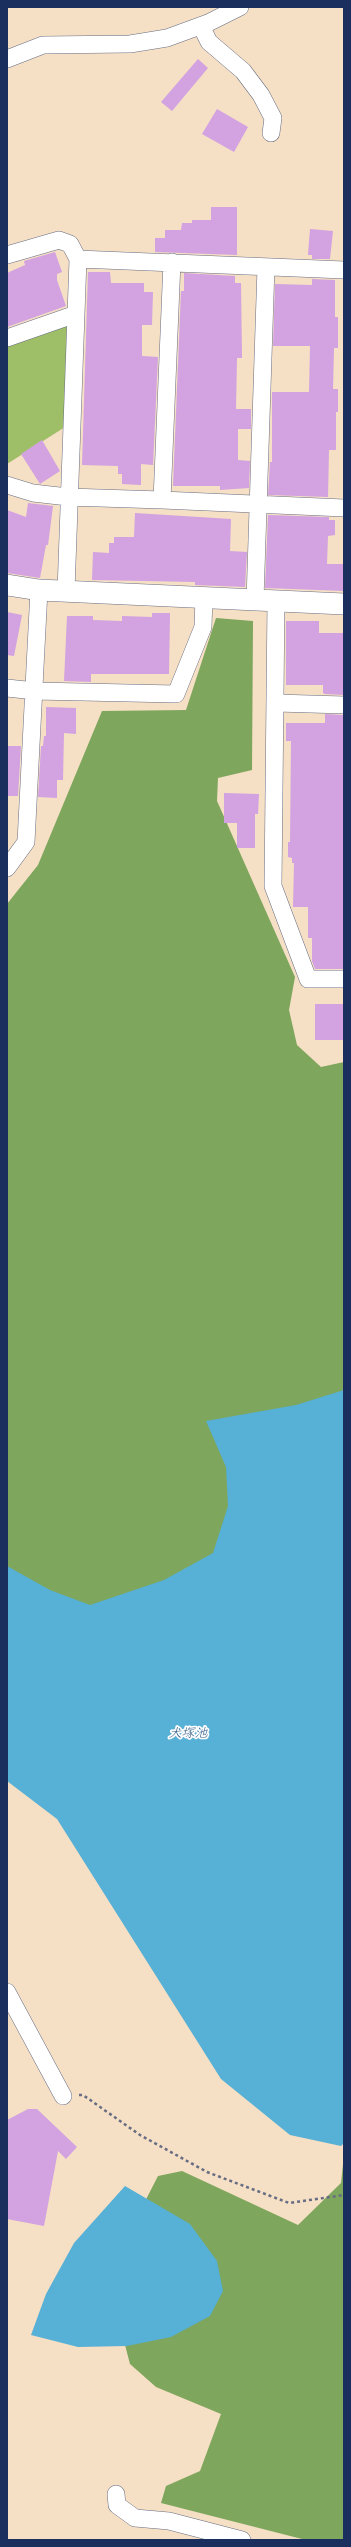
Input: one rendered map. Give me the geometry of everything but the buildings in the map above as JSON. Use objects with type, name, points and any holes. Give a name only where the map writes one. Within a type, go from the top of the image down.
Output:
[{"type":"street","points":[[7,59],[43,45],[130,44],[167,38],[201,26],[240,7]]},
{"type":"street","points":[[201,26],[209,42],[243,71],[261,95],[273,118],[271,134]]},
{"type":"street","points":[[7,255],[59,240],[70,244],[78,259],[68,497],[66,591]]},
{"type":"street","points":[[78,259],[344,270]]},
{"type":"street","points":[[162,500],[172,262]]},
{"type":"street","points":[[255,600],[266,267]]},
{"type":"street","points":[[7,338],[76,314]]},
{"type":"street","points":[[7,484],[33,493],[68,497],[344,508]]},
{"type":"street","points":[[7,585],[39,590],[344,604]]},
{"type":"street","points":[[7,868],[26,842],[35,691],[39,590]]},
{"type":"street","points":[[7,688],[35,691],[176,694],[203,627],[204,597]]},
{"type":"street","points":[[276,601],[273,886],[308,979],[344,979]]},
{"type":"street","points":[[276,703],[344,705]]},
{"type":"street","points":[[7,1992],[63,2096]]},
{"type":"street","points":[[116,2494],[117,2505],[135,2518],[169,2521],[242,2540]]},
{"type":"path","points":[[63,2096],[83,2095],[140,2135],[207,2172],[289,2203],[344,2195]]},
{"type":"green space","points":[[67,322],[65,427],[7,464],[7,346]]},
{"type":"green space","points":[[216,618],[253,621],[252,770],[218,778],[217,801],[295,977],[289,1010],[297,1045],[321,1067],[344,1062],[344,1462],[249,1574],[87,1644],[7,1604],[7,904],[38,865],[102,711],[186,710]]},
{"type":"green space","points":[[344,2155],[344,2540],[306,2540],[161,2503],[166,2486],[200,2471],[221,2414],[156,2387],[130,2364],[119,2322],[137,2217],[158,2176],[182,2171],[298,2225],[341,2183]]},
{"type":"water","name":"犬塚池","points":[[344,1390],[344,2143],[341,2146],[290,2135],[221,2079],[57,1819],[7,1781],[7,1566],[50,1590],[90,1605],[164,1580],[213,1553],[228,1506],[226,1467],[206,1421],[296,1405]]},
{"type":"water","points":[[125,2186],[190,2224],[217,2261],[223,2291],[210,2316],[171,2337],[127,2346],[78,2347],[31,2335],[46,2294],[74,2243]]}]
